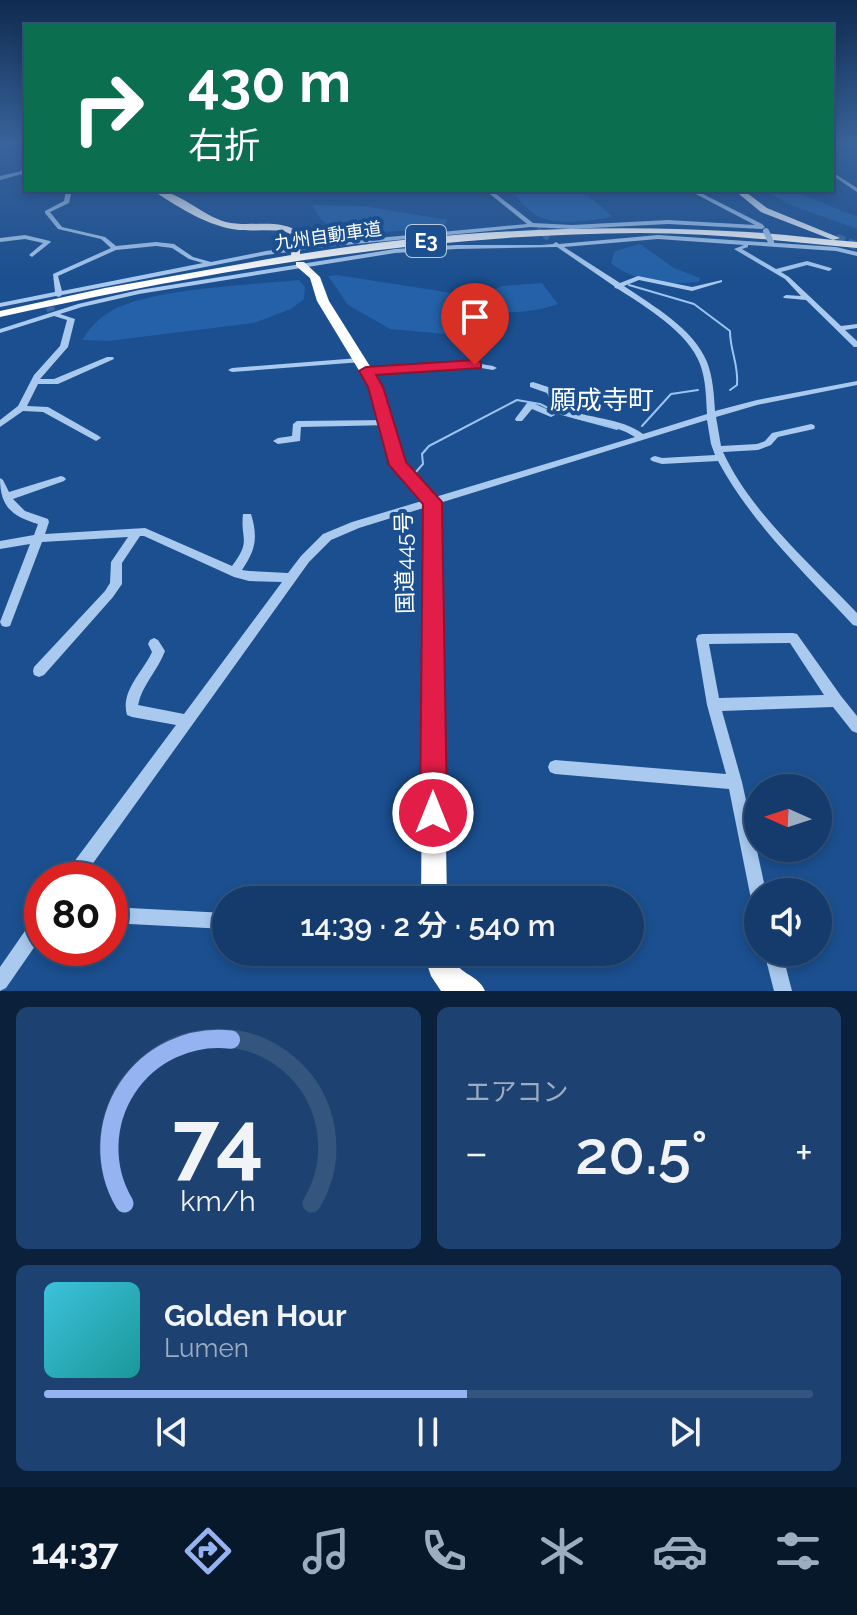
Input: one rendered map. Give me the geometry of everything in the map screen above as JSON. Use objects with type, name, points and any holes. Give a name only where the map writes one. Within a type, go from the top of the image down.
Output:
[{"type":"highway","name":"国道445号","points":[[162,192],[174,196],[203,217],[222,224],[286,228],[295,233],[298,259],[315,277],[323,301],[376,387],[398,465],[432,502],[434,886]]},
{"type":"highway","name":"九州自動車道","points":[[0,316],[222,272],[353,252],[475,240],[609,233],[680,233],[780,239],[857,249]]},
{"type":"highway","points":[[437,971],[453,984],[471,991]]},
{"type":"main road","points":[[741,192],[764,210],[836,238]]},
{"type":"street","points":[[69,192],[67,202],[47,212],[60,228],[103,238],[115,248]]},
{"type":"street","points":[[488,192],[534,227]]},
{"type":"street","points":[[695,192],[764,229],[772,244]]},
{"type":"street","points":[[0,331],[80,305],[298,259],[534,227],[668,222],[764,229]]},
{"type":"street","points":[[32,255],[60,228]]},
{"type":"street","points":[[0,240],[25,237],[48,242]]},
{"type":"street","points":[[0,305],[213,265],[395,251],[658,237],[857,249]]},
{"type":"street","points":[[554,243],[677,329],[697,350],[707,372],[711,417],[719,454],[765,520],[857,621]]},
{"type":"street","points":[[59,295],[55,275],[115,248],[169,244],[191,258],[213,265]]},
{"type":"street","points":[[772,244],[737,248],[776,271],[857,345]]},
{"type":"street","points":[[776,271],[807,263],[829,269]]},
{"type":"street","points":[[617,287],[638,278],[692,289],[720,281]]},
{"type":"street","points":[[786,297],[808,298]]},
{"type":"street","points":[[0,424],[21,408],[35,381],[64,347],[70,330],[69,317],[51,313]]},
{"type":"street","points":[[839,328],[857,326]]},
{"type":"street","points":[[35,381],[55,382],[110,359]]},
{"type":"street","points":[[232,370],[470,365],[493,368]]},
{"type":"street","points":[[84,862],[291,578],[327,537],[726,411],[857,383]]},
{"type":"street","points":[[533,385],[551,391],[559,410],[576,419],[633,430],[641,437]]},
{"type":"street","points":[[519,419],[530,405],[551,414],[559,410]]},
{"type":"street","points":[[21,408],[45,409],[96,438]]},
{"type":"street","points":[[278,441],[297,439],[297,424],[387,423]]},
{"type":"street","points":[[655,459],[662,461],[758,447],[768,443],[775,435],[811,427]]},
{"type":"street","points":[[6,497],[61,479]]},
{"type":"street","points":[[0,482],[6,497],[19,514],[44,522],[6,622]]},
{"type":"street","points":[[234,572],[250,551],[252,541],[247,517]]},
{"type":"street","points":[[39,671],[109,594],[116,584],[117,562],[137,532]]},
{"type":"street","points":[[0,545],[40,538],[145,532],[234,572],[249,576],[291,578]]},
{"type":"street","points":[[755,878],[735,782],[714,705],[702,639],[793,638],[857,726]]},
{"type":"street","points":[[154,644],[159,651],[156,664],[133,697],[132,710],[187,721]]},
{"type":"street","points":[[714,705],[836,701]]},
{"type":"street","points":[[555,767],[735,782]]},
{"type":"street","points":[[128,916],[212,920]]},
{"type":"street","points":[[0,982],[24,947]]},
{"type":"street","points":[[777,966],[783,991]]},
{"type":"shaded area","points":[[512,192],[570,192],[587,195],[612,216],[583,221],[551,220],[534,214]]},
{"type":"shaded area","points":[[798,193],[857,216],[857,229],[788,204],[771,194]]},
{"type":"shaded area","points":[[312,205],[364,206],[448,220],[444,226],[382,232],[349,231],[323,221]]},
{"type":"shaded area","points":[[640,244],[674,268],[700,278],[699,282],[652,281],[630,274],[611,263],[615,251]]},
{"type":"shaded area","points":[[328,276],[478,297],[502,286],[542,283],[558,304],[518,312],[447,315],[466,327],[495,332],[500,339],[390,329],[348,305]]},
{"type":"shaded area","points":[[299,280],[305,287],[304,299],[291,309],[254,323],[108,341],[82,340],[92,326],[113,310],[152,297]]},
{"type":"waterway","points":[[629,285],[694,304],[730,331],[737,378],[737,385],[730,390]]},
{"type":"waterway","points":[[642,426],[671,394],[698,390]]},
{"type":"waterway","points":[[415,473],[423,464],[422,454],[429,446],[517,400],[540,404],[552,410]]},
{"type":"waterway","points":[[558,413],[617,429]]},
{"type":"tunnel","points":[[537,229],[551,240]]},
{"type":"tunnel","points":[[836,238],[857,246]]},
{"type":"tunnel","points":[[48,300],[50,309]]},
{"type":"tunnel","points":[[50,307],[51,311]]},
{"type":"district","name":"願成寺町","points":[[602,400]]},
{"type":"route","points":[[433,813],[432,502],[398,465],[376,387],[366,371],[475,365]]}]
